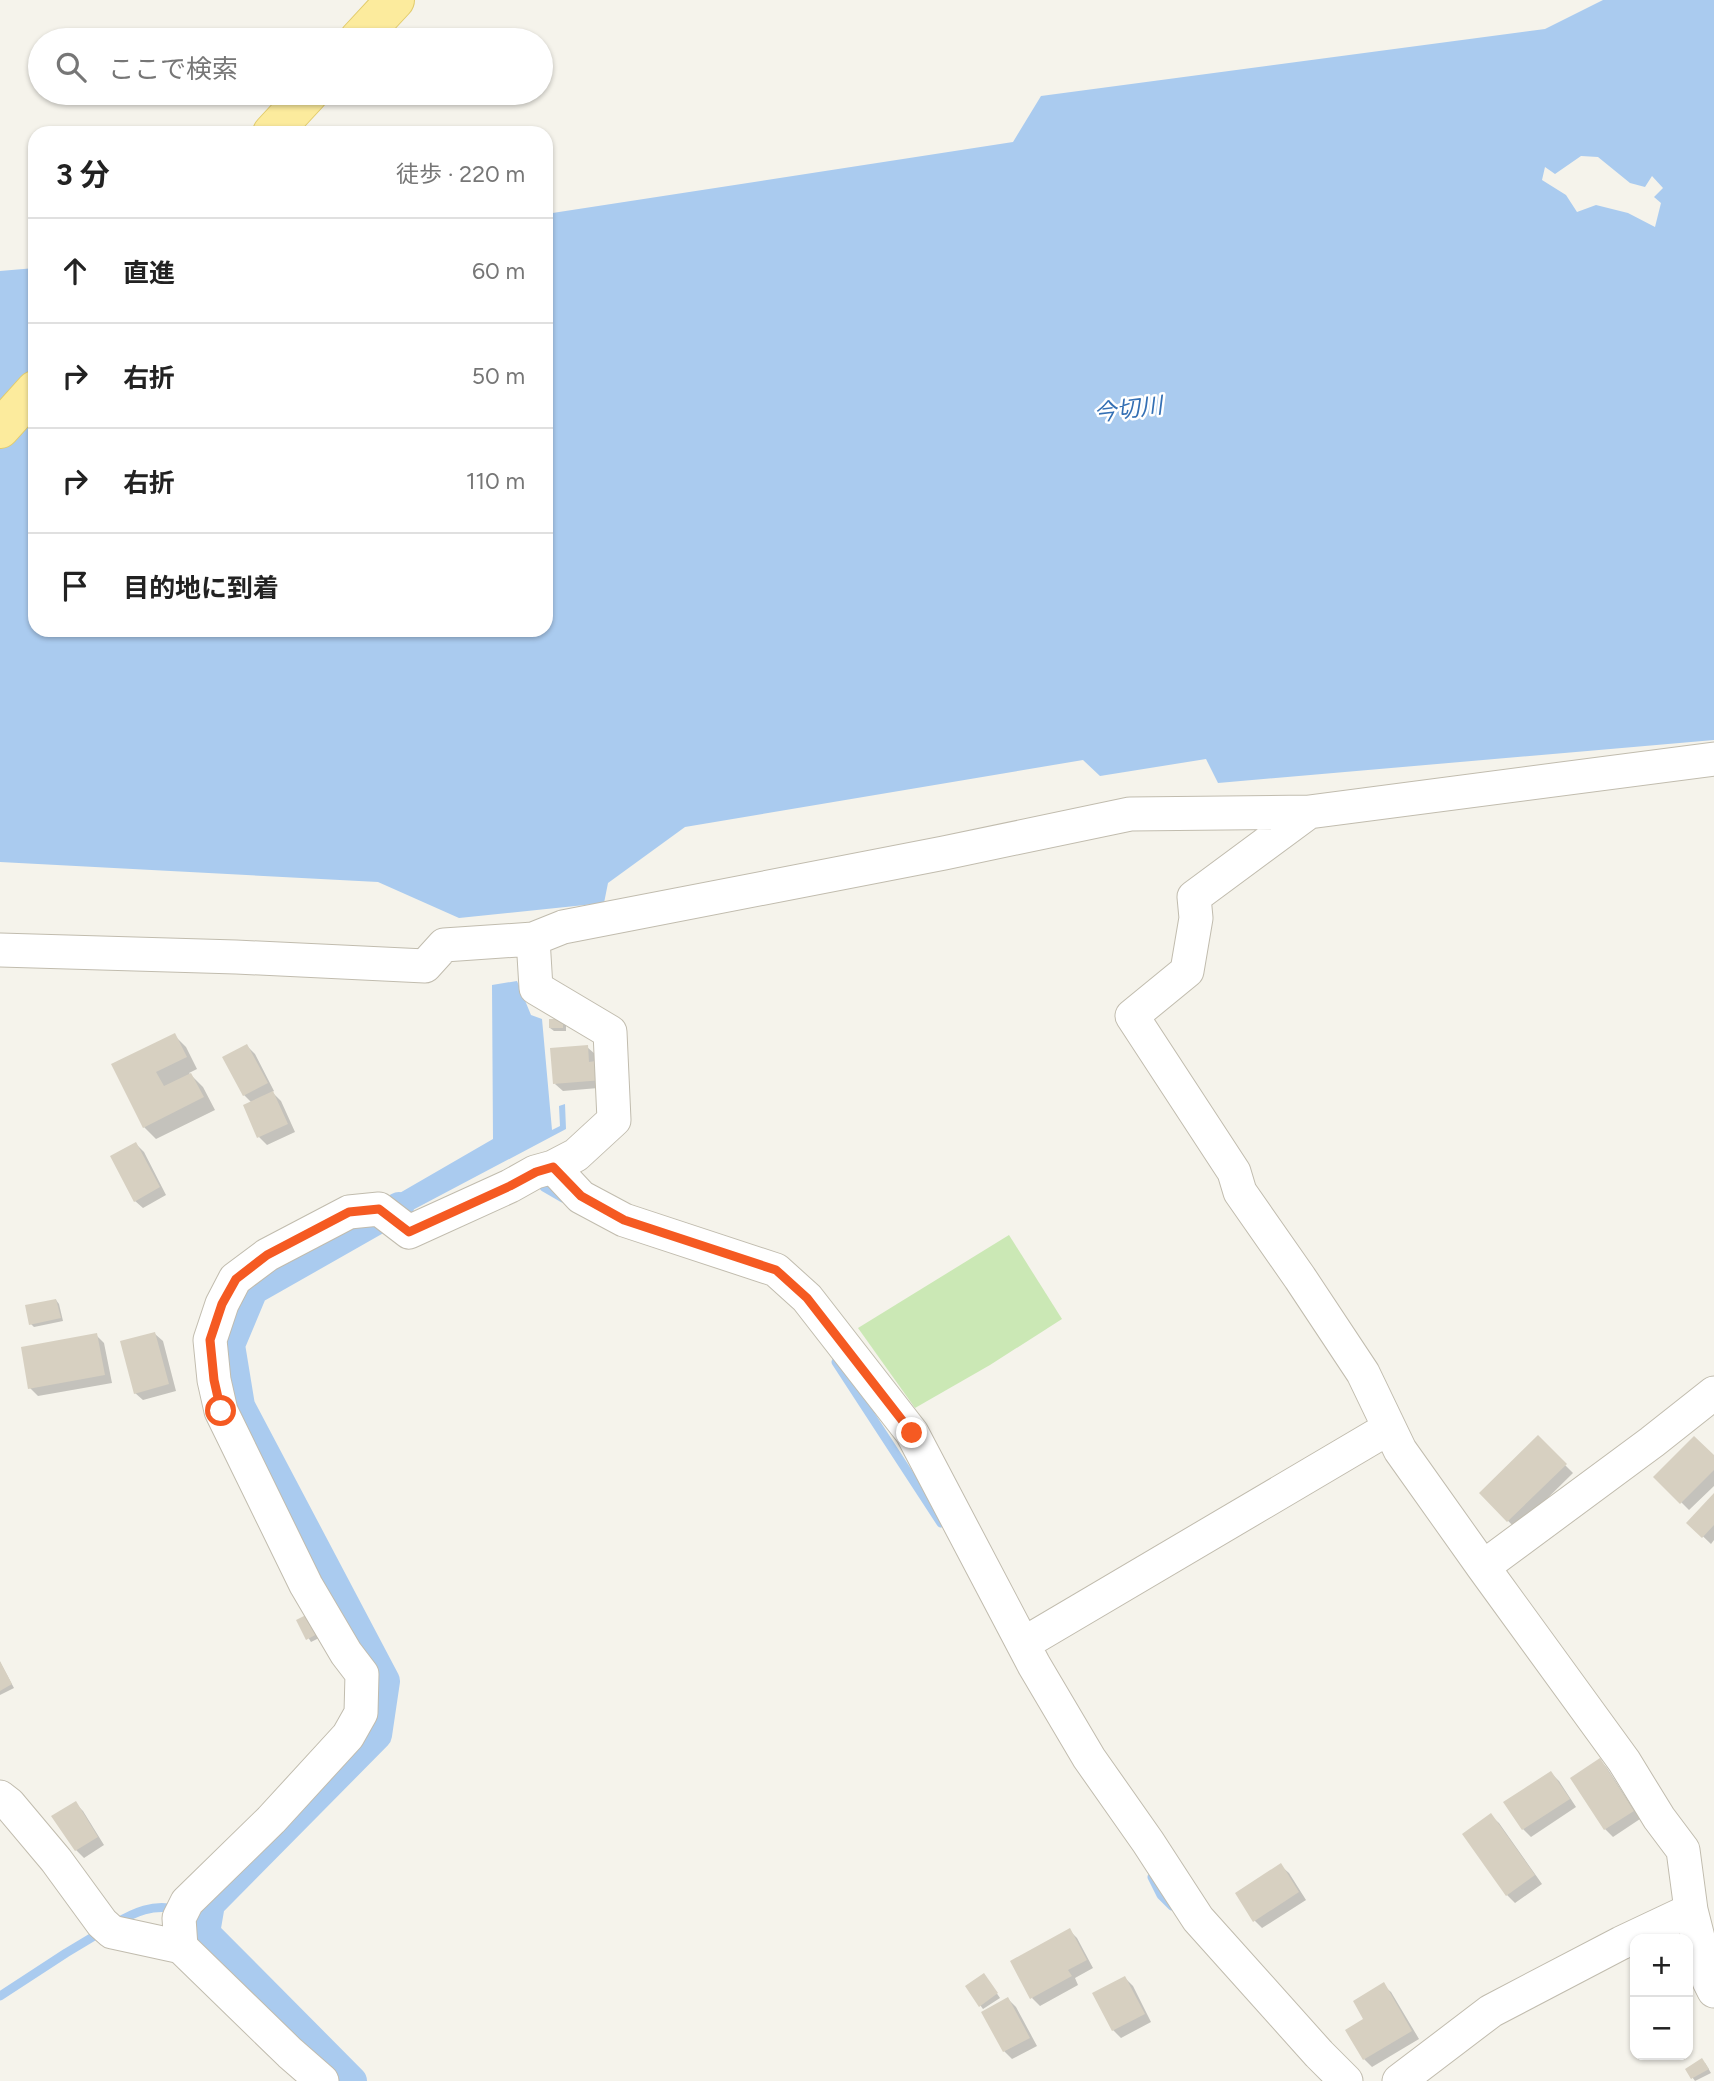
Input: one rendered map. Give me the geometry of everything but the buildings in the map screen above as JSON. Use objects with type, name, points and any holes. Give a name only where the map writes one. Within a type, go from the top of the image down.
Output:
[{"type":"main road","points":[[369,28],[395,0]]},
{"type":"main road","points":[[278,126],[298,105]]},
{"type":"main road","points":[[0,429],[28,398]]},
{"type":"street","points":[[0,950],[425,966],[444,945],[533,939],[563,927],[1130,814],[1309,812],[1714,758]]},
{"type":"street","points":[[1309,812],[1194,897],[1196,918],[1187,971],[1132,1016],[1234,1172],[1240,1192],[1363,1373],[1400,1450],[1624,1761],[1683,1850],[1691,1910],[1714,1991]]},
{"type":"street","points":[[0,1797],[56,1860],[107,1927],[182,1923],[348,1736],[361,1713],[362,1674],[346,1653],[306,1585],[221,1411],[214,1380],[210,1340],[222,1304],[236,1279],[267,1255],[349,1212],[387,1215],[409,1232],[576,1155],[614,1120],[610,1032],[536,989],[533,939]]},
{"type":"street","points":[[553,1167],[581,1196],[624,1220],[776,1270],[807,1298],[912,1433],[1023,1644],[1089,1758],[1198,1919],[1346,2081]]},
{"type":"street","points":[[1483,1567],[1714,1394]]},
{"type":"street","points":[[1023,1644],[1389,1428]]},
{"type":"street","points":[[1399,2081],[1491,2011],[1620,1942],[1691,1910]]},
{"type":"street","points":[[182,1923],[290,2053],[322,2081]]},
{"type":"green space","points":[[1009,1235],[1062,1319],[915,1408],[858,1328]]},
{"type":"water","name":"今切川","points":[[1603,0],[1714,0],[1714,740],[1218,783],[1206,759],[1100,776],[1083,760],[685,827],[608,883],[604,903],[459,918],[378,882],[0,862],[0,271],[28,269],[28,637],[553,637],[553,213],[1013,142],[1041,96],[1545,29]],"holes":[[[1581,156],[1598,157],[1630,183],[1645,187],[1652,176],[1663,188],[1654,197],[1661,203],[1655,227],[1628,213],[1596,205],[1577,212],[1566,195],[1542,180],[1545,167],[1555,174]]]},
{"type":"water","points":[[517,981],[531,1015],[542,1019],[552,1130],[560,1126],[559,1106],[565,1104],[566,1129],[407,1213],[391,1198],[493,1139],[492,985]]},
{"type":"waterway","points":[[544,1187],[563,1198]]},
{"type":"waterway","points":[[352,2081],[205,1933],[210,1904],[377,1735],[385,1681],[240,1406],[230,1345],[253,1290],[399,1207]]},
{"type":"waterway","points":[[836,1362],[941,1523]]},
{"type":"waterway","points":[[1152,1877],[1161,1895],[1172,1906]]},
{"type":"waterway","points":[[116,1923],[144,1910],[175,1909]]},
{"type":"waterway","points":[[189,1912],[208,1917]]},
{"type":"waterway","points":[[0,1996],[101,1932]]},
{"type":"route","points":[[221,1411],[214,1380],[210,1340],[222,1304],[236,1279],[267,1255],[349,1212],[379,1209],[409,1232],[536,1172],[553,1167],[581,1196],[624,1220],[776,1270],[807,1298],[912,1433]]}]
